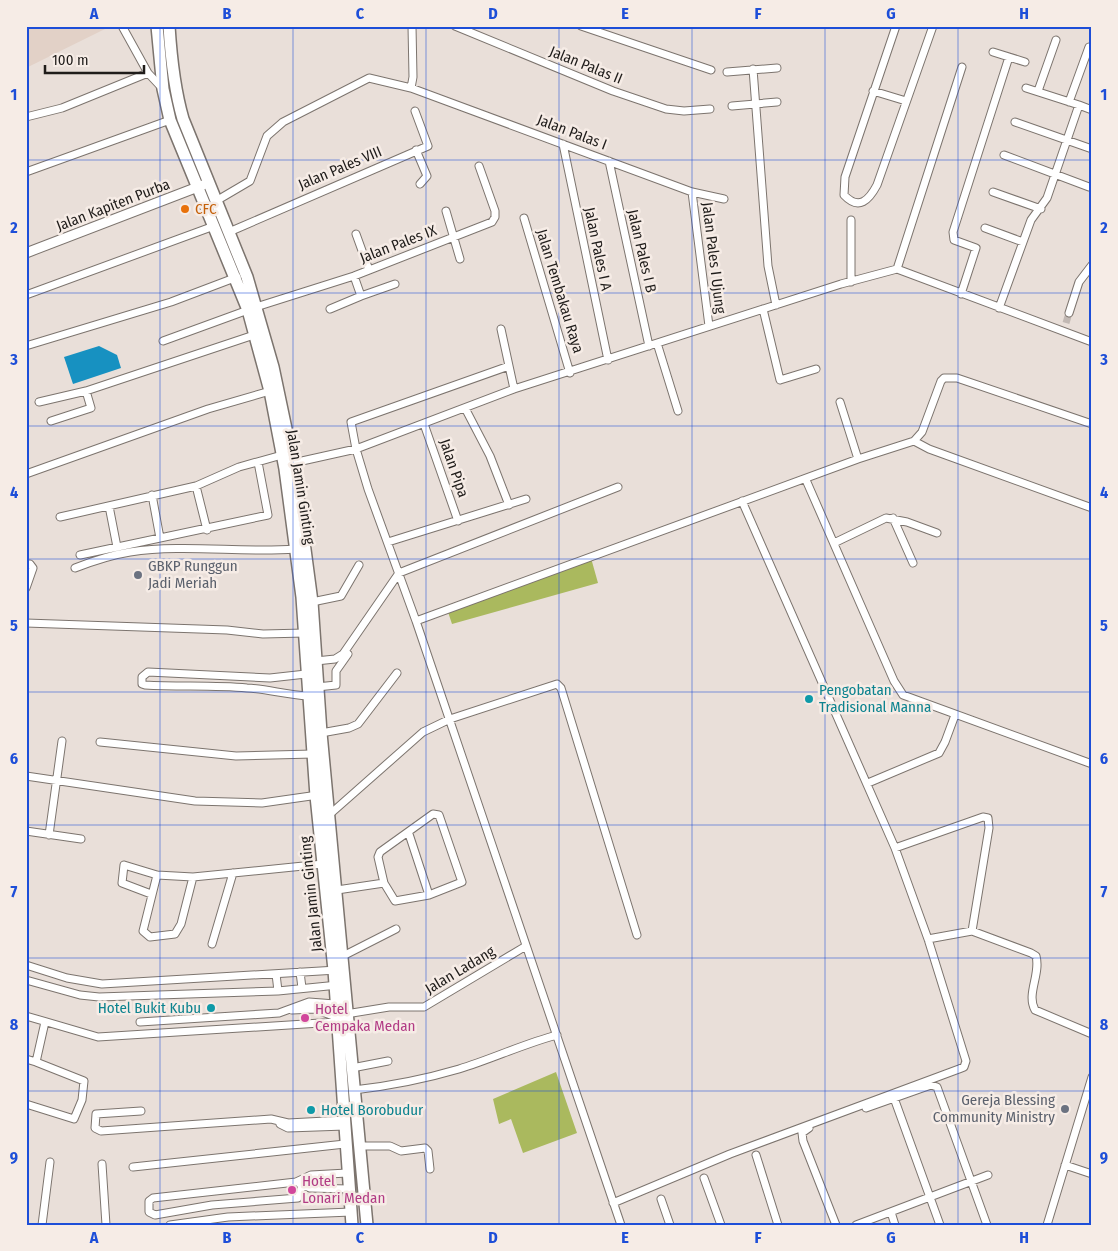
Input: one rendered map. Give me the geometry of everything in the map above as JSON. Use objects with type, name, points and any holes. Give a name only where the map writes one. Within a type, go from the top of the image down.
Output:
[{"type":"highway","name":"Jalan Jamin Ginting","points":[[157,26],[163,89],[170,120],[203,185],[216,201],[273,367],[291,466],[312,602],[321,733],[323,864],[339,966]]},
{"type":"highway","name":"Jalan Jamin Ginting","points":[[169,26],[177,101],[214,226],[252,309],[254,335],[270,392],[282,455],[291,466],[313,754],[321,795],[329,815],[337,890],[339,1018],[345,1144],[352,1225]]},
{"type":"highway","name":"Jalan Jamin Ginting","points":[[339,985],[335,1004],[352,1068],[367,1225]]},
{"type":"street","points":[[122,26],[148,73],[163,89]]},
{"type":"street","points":[[411,88],[413,77],[412,26]]},
{"type":"street","name":"Jalan Palas II","points":[[455,26],[613,91],[666,109],[684,111],[710,109]]},
{"type":"street","points":[[582,26],[711,70]]},
{"type":"street","points":[[896,26],[873,91],[842,190],[847,198],[854,202],[865,202],[870,199],[874,192],[933,26]]},
{"type":"street","points":[[1038,91],[1056,40]]},
{"type":"street","points":[[1069,102],[1088,47]]},
{"type":"street","points":[[993,52],[1025,62]]},
{"type":"street","points":[[961,294],[976,248],[954,240],[953,232],[1009,57]]},
{"type":"street","points":[[897,269],[962,67]]},
{"type":"street","points":[[727,72],[776,68]]},
{"type":"street","points":[[753,70],[768,266],[776,305]]},
{"type":"street","points":[[26,117],[62,108],[148,73]]},
{"type":"street","name":"Jalan Palas I","points":[[216,201],[250,181],[271,130],[369,78],[411,88],[692,192],[724,199]]},
{"type":"street","points":[[1026,88],[1092,110]]},
{"type":"street","points":[[873,91],[906,101]]},
{"type":"street","points":[[732,106],[777,102]]},
{"type":"street","points":[[999,308],[1034,216],[1041,209],[1056,174],[1079,105]]},
{"type":"street","points":[[415,111],[429,143],[428,146],[416,150],[427,176],[420,184]]},
{"type":"street","points":[[26,172],[170,120]]},
{"type":"street","points":[[1016,122],[1092,149]]},
{"type":"street","name":"Jalan Pales I A","points":[[563,144],[608,360]]},
{"type":"street","name":"Jalan Pales VIII","points":[[228,232],[416,150]]},
{"type":"street","points":[[1004,155],[1089,187]]},
{"type":"street","name":"Jalan Pales I B","points":[[609,161],[653,345],[678,411]]},
{"type":"street","name":"Jalan Pales IX","points":[[163,341],[252,309],[354,276],[492,222],[495,217],[479,166]]},
{"type":"street","name":"Jalan Kapiten Purba","points":[[26,253],[203,185]]},
{"type":"street","name":"Jalan Pales I Ujung","points":[[692,192],[709,326]]},
{"type":"street","points":[[993,192],[1041,209]]},
{"type":"street","points":[[446,211],[460,259]]},
{"type":"street","name":"Jalan Tembakau Raya","points":[[524,218],[570,373]]},
{"type":"street","points":[[851,220],[851,282]]},
{"type":"street","points":[[26,295],[214,226]]},
{"type":"street","points":[[985,228],[1023,242]]},
{"type":"street","points":[[356,234],[369,270]]},
{"type":"street","points":[[1069,313],[1080,282],[1092,265]]},
{"type":"street","points":[[291,466],[356,449],[514,389],[570,373],[776,305],[897,269],[1092,342]]},
{"type":"street","points":[[354,276],[361,296]]},
{"type":"street","points":[[29,346],[172,302],[236,277]]},
{"type":"street","points":[[330,309],[395,284]]},
{"type":"street","points":[[763,310],[780,380],[816,369]]},
{"type":"street","points":[[1062,331],[1066,323]]},
{"type":"street","points":[[502,329],[514,389]]},
{"type":"street","points":[[39,402],[86,391],[254,335]]},
{"type":"street","points":[[509,366],[353,420],[351,424],[356,449],[450,719],[621,1225]]},
{"type":"street","points":[[416,621],[742,501],[806,480],[858,459],[914,441],[922,432],[941,381],[950,376],[1092,424]]},
{"type":"street","points":[[51,421],[91,408],[86,391]]},
{"type":"street","points":[[26,474],[208,409],[270,392]]},
{"type":"street","points":[[840,402],[858,459]]},
{"type":"street","points":[[465,408],[490,456],[509,505]]},
{"type":"street","name":"Jalan Pipa","points":[[424,424],[458,521]]},
{"type":"street","points":[[914,441],[929,449],[1092,508]]},
{"type":"street","points":[[60,517],[196,486],[258,462],[282,455]]},
{"type":"street","points":[[80,555],[207,530],[268,515],[258,462]]},
{"type":"street","points":[[806,480],[899,691],[912,700],[1092,764]]},
{"type":"street","points":[[196,486],[207,530]]},
{"type":"street","points":[[316,661],[335,659],[343,654],[400,575],[618,486]]},
{"type":"street","points":[[152,495],[160,538]]},
{"type":"street","points":[[388,542],[526,500]]},
{"type":"street","points":[[613,1204],[730,1154],[964,1067],[966,1061],[966,1053],[928,938],[895,848],[868,783],[742,501]]},
{"type":"street","points":[[109,506],[117,547]]},
{"type":"street","points":[[834,542],[886,518],[893,518],[937,533]]},
{"type":"street","points":[[893,518],[913,563]]},
{"type":"street","points":[[75,568],[115,554],[150,550],[263,552],[296,549]]},
{"type":"street","points":[[26,564],[30,564],[33,568],[26,588]]},
{"type":"street","points":[[312,602],[341,596],[359,565]]},
{"type":"street","points":[[318,687],[336,685],[337,670],[400,575]]},
{"type":"street","points":[[26,623],[227,630],[263,634],[305,633]]},
{"type":"street","points":[[306,674],[270,678],[148,672],[142,677],[142,684],[170,687],[240,687],[270,690],[281,695],[308,696]]},
{"type":"street","points":[[321,733],[349,728],[358,724],[397,673]]},
{"type":"street","points":[[170,687],[171,674]]},
{"type":"street","points":[[193,674],[193,686]]},
{"type":"street","points":[[217,676],[217,687]]},
{"type":"street","points":[[240,677],[240,687]]},
{"type":"street","points":[[270,678],[270,690]]},
{"type":"street","points":[[329,815],[423,732],[450,719],[555,684],[560,686],[637,936]]},
{"type":"street","points":[[868,783],[939,753],[955,715]]},
{"type":"street","points":[[49,834],[62,741]]},
{"type":"street","points":[[100,742],[236,756],[313,754]]},
{"type":"street","points":[[26,776],[196,801],[236,804],[262,804],[321,795]]},
{"type":"street","points":[[433,814],[439,815],[462,878],[459,884],[429,895],[394,900],[384,882],[379,853],[409,834],[433,814]]},
{"type":"street","points":[[895,848],[983,816],[988,818],[989,828],[972,932]]},
{"type":"street","points":[[26,831],[81,839]]},
{"type":"street","points":[[409,834],[429,895]]},
{"type":"street","points":[[116,861],[157,875],[193,877],[323,864]]},
{"type":"street","points":[[124,865],[122,884],[152,894]]},
{"type":"street","points":[[212,944],[233,874]]},
{"type":"street","points":[[157,875],[143,928],[144,934],[150,937],[175,934],[181,924],[193,877]]},
{"type":"street","points":[[337,890],[384,882]]},
{"type":"street","points":[[339,966],[396,929]]},
{"type":"street","points":[[928,938],[972,932],[1036,956],[1038,964],[1032,1001],[1035,1010],[1092,1034]]},
{"type":"street","name":"Jalan Ladang","points":[[26,1016],[98,1036],[339,1018],[396,1006],[424,1007],[526,946]]},
{"type":"street","name":"Jalan Jamin Ginting","points":[[26,965],[67,978],[102,984],[276,974],[339,966]]},
{"type":"street","points":[[300,972],[302,988]]},
{"type":"street","points":[[276,974],[278,991]]},
{"type":"street","points":[[26,980],[80,995],[99,997],[278,991],[339,985]]},
{"type":"street","points":[[292,1010],[299,1005],[309,1002],[335,1004]]},
{"type":"street","points":[[140,1022],[314,1009],[339,1018]]},
{"type":"street","points":[[36,1062],[45,1022]]},
{"type":"street","points":[[354,1090],[393,1085],[460,1069],[524,1044],[557,1035]]},
{"type":"street","points":[[26,1059],[84,1081],[82,1100],[74,1119],[26,1104]]},
{"type":"street","points":[[352,1068],[388,1061]]},
{"type":"street","points":[[1047,1225],[1065,1165],[1088,1102],[1092,1077]]},
{"type":"street","points":[[836,1225],[803,1141],[802,1133],[807,1129],[932,1085],[937,1087],[987,1225]]},
{"type":"street","points":[[894,1098],[940,1225]]},
{"type":"street","points":[[142,1111],[96,1114],[95,1128],[101,1131],[271,1119],[288,1128],[345,1123]]},
{"type":"street","points":[[133,1167],[345,1144]]},
{"type":"street","points":[[360,1146],[390,1146],[401,1151],[425,1148],[428,1151],[430,1169]]},
{"type":"street","points":[[756,1155],[778,1225]]},
{"type":"street","points":[[42,1225],[50,1162]]},
{"type":"street","points":[[102,1164],[106,1225]]},
{"type":"street","points":[[1065,1165],[1092,1174]]},
{"type":"street","points":[[347,1173],[311,1175],[299,1184],[298,1198],[212,1205],[155,1215],[149,1212],[148,1203],[151,1198],[299,1184],[310,1188],[348,1188]]},
{"type":"street","points":[[310,1188],[311,1175]]},
{"type":"street","points":[[856,1225],[988,1175]]},
{"type":"street","points":[[704,1178],[721,1225]]},
{"type":"street","points":[[210,1191],[212,1205]]},
{"type":"street","points":[[661,1199],[670,1225]]},
{"type":"street","points":[[170,1225],[228,1217],[351,1212]]},
{"type":"street","points":[[891,1212],[895,1225]]},
{"type":"shaded area","points":[[26,26],[104,26],[105,29],[26,68]]},
{"type":"green space","points":[[591,558],[598,583],[452,624],[448,612]]},
{"type":"green space","points":[[556,1072],[577,1133],[523,1153],[511,1119],[499,1124],[493,1099]]},
{"type":"water","points":[[99,346],[117,355],[121,368],[73,384],[64,357]]},
{"type":"tunnel","points":[[1066,323],[1069,313]]},
{"type":"place","name":"CFC","points":[[185,209]]},
{"type":"place","name":"GBKP Runggun Jadi Meriah","points":[[138,575]]},
{"type":"place","name":"Pengobatan Tradisional Manna","points":[[809,699]]},
{"type":"place","name":"Hotel Bukit Kubu","points":[[211,1008]]},
{"type":"place","name":"Hotel Cempaka Medan","points":[[305,1018]]},
{"type":"place","name":"Gereja Blessing Community Ministry","points":[[1065,1109]]},
{"type":"place","name":"Hotel Borobudur","points":[[311,1110]]},
{"type":"place","name":"Hotel Lonari Medan","points":[[292,1190]]}]
